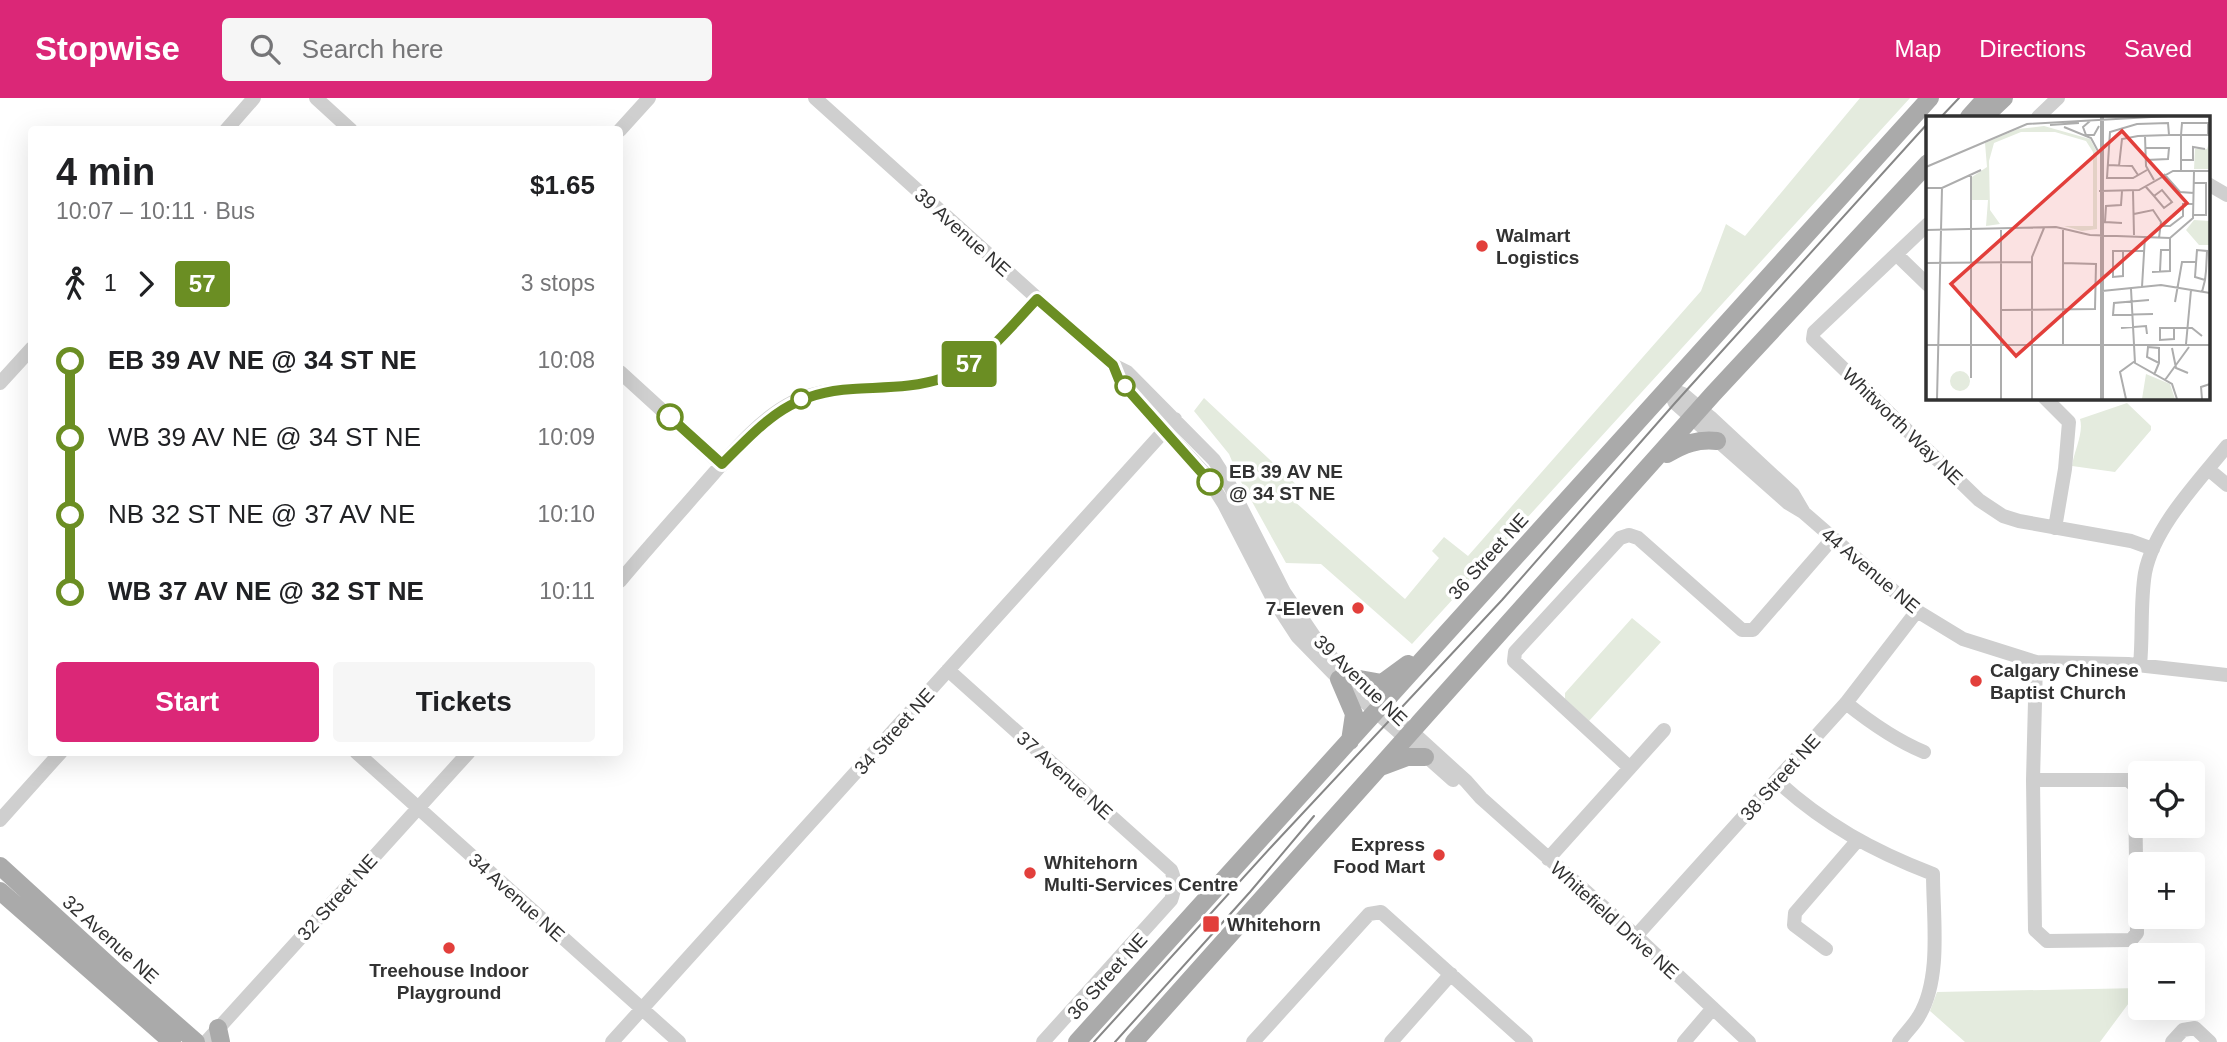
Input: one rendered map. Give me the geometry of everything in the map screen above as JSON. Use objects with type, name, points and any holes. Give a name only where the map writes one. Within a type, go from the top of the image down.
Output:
[{"type":"main road","points":[[1914,115],[1924,98]]},
{"type":"main road","name":"36 Street NE","points":[[1077,1042],[1930,98]]},
{"type":"main road","points":[[1970,116],[1986,98]]},
{"type":"main road","points":[[1985,116],[2004,98]]},
{"type":"main road","points":[[1134,1042],[1696,413],[1926,165]]},
{"type":"main road","points":[[1895,199],[1926,175]]},
{"type":"main road","points":[[1652,463],[1685,444],[1703,440],[1717,441]]},
{"type":"main road","points":[[1350,741],[1354,714],[1346,679],[1382,682],[1435,647]]},
{"type":"main road","points":[[1377,769],[1407,757],[1425,757]]},
{"type":"main road","points":[[0,850],[15,879]]},
{"type":"main road","name":"32 Avenue NE","points":[[0,866],[196,1042]]},
{"type":"main road","name":"32 Avenue NE","points":[[0,891],[172,1042]]},
{"type":"main road","points":[[134,1009],[155,1042]]},
{"type":"street","points":[[230,126],[254,98]]},
{"type":"street","points":[[316,98],[347,126]]},
{"type":"street","points":[[623,127],[649,98]]},
{"type":"street","name":"39 Avenue NE","points":[[815,98],[1037,299],[1113,365],[1127,372],[1214,460],[1228,482],[1274,575],[1304,625],[1335,660],[1346,679]]},
{"type":"street","points":[[2039,116],[2058,98]]},
{"type":"street","points":[[2210,185],[2227,195]]},
{"type":"street","name":"Whitworth Way NE","points":[[1926,226],[1814,332],[1813,339],[1979,500],[2003,516],[2131,541],[2153,549]]},
{"type":"street","points":[[1896,255],[1926,283]]},
{"type":"street","points":[[623,578],[722,464],[771,417],[792,403],[810,396],[848,389],[916,385],[944,378],[977,359],[1037,299]]},
{"type":"street","points":[[0,383],[28,352]]},
{"type":"street","name":"39 Avenue NE","points":[[1113,365],[1119,380],[1205,474],[1224,504],[1273,599],[1297,636],[1408,734]]},
{"type":"street","points":[[623,375],[722,464]]},
{"type":"street","name":"44 Avenue NE","points":[[1668,388],[1675,403],[1696,413],[1793,494],[1804,512]]},
{"type":"street","points":[[2046,399],[2069,422],[2055,528]]},
{"type":"street","name":"44 Avenue NE","points":[[1696,413],[1717,441],[1788,503],[1804,512],[1917,611],[1964,639],[2035,662],[2140,665],[2227,675]]},
{"type":"street","name":"34 Street NE","points":[[612,1042],[1175,419]]},
{"type":"street","points":[[2140,665],[2145,571],[2153,549],[2175,511],[2227,446]]},
{"type":"street","points":[[2208,470],[2227,485]]},
{"type":"street","points":[[1629,767],[1514,661],[1515,652],[1620,538],[1637,538],[1742,630],[1753,630],[1833,538]]},
{"type":"street","name":"38 Street NE","points":[[1636,936],[1846,703],[1917,611]]},
{"type":"street","points":[[2033,780],[2128,780],[2135,786],[2137,933],[2131,940],[2047,941],[2035,930],[2033,780],[2035,662]]},
{"type":"street","name":"37 Avenue NE","points":[[948,670],[1171,870],[1175,884],[1171,900],[1043,1042]]},
{"type":"street","points":[[1846,703],[1902,743],[1924,752]]},
{"type":"street","points":[[1548,859],[1664,730]]},
{"type":"street","name":"Whitefield Drive NE","points":[[1408,734],[1425,757],[1460,786],[1481,798]]},
{"type":"street","name":"Whitefield Drive NE","points":[[1408,734],[1466,780],[1481,798],[1636,936],[1749,1042]]},
{"type":"street","points":[[0,820],[57,756]]},
{"type":"street","name":"34 Avenue NE","points":[[360,756],[679,1042]]},
{"type":"street","name":"32 Street NE","points":[[206,1042],[219,1035],[465,756]]},
{"type":"street","points":[[1777,781],[1807,808],[1857,841],[1933,874],[1934,963],[1930,990],[1919,1015],[1899,1042]]},
{"type":"street","points":[[1826,949],[1794,925],[1795,913],[1857,841]]},
{"type":"street","points":[[1253,1042],[1369,914],[1381,912],[1526,1042]]},
{"type":"street","points":[[1391,1042],[1451,974]]},
{"type":"street","points":[[1684,1042],[1713,1008]]},
{"type":"street","points":[[2172,1042],[2183,1030],[2195,1028],[2210,1042]]},
{"type":"shaded area","points":[[1860,98],[1910,98],[1412,644],[1321,564],[1286,563],[1240,480],[1229,454],[1194,411],[1204,398],[1301,489],[1294,501],[1405,599],[1439,558],[1432,551],[1444,537],[1468,556],[1701,291],[1726,224],[1745,236]]},
{"type":"shaded area","points":[[2127,403],[2151,426],[2151,430],[2115,472],[2072,466],[2080,436],[2080,419]]},
{"type":"shaded area","points":[[1632,618],[1661,642],[1589,721],[1565,699],[1565,693]]},
{"type":"shaded area","points":[[2128,988],[2128,1004],[2100,1042],[1965,1042],[1930,1011],[1937,992]]},
{"type":"tram line","points":[[1942,116],[1959,98]]},
{"type":"tram line","points":[[1094,1042],[1502,600],[1675,403],[1926,125]]},
{"type":"tram line","points":[[1115,1042],[1250,892],[1314,816]]},
{"type":"bus line","name":"57","points":[[670,417],[722,464],[771,417],[792,403],[810,396],[848,389],[916,385],[944,378],[977,359],[1037,299],[1113,365],[1119,380],[1210,482]]},
{"type":"place","name":"Walmart Logistics","points":[[1482,246]]},
{"type":"place","name":"EB 39 AV NE @ 34 ST NE","points":[[1210,482]]},
{"type":"place","name":"7-Eleven","points":[[1358,608]]},
{"type":"place","name":"Calgary Chinese Baptist Church","points":[[1976,681]]},
{"type":"place","name":"Express Food Mart","points":[[1439,855]]},
{"type":"place","name":"Whitehorn Multi-Services Centre","points":[[1030,873]]},
{"type":"place","name":"Whitehorn","points":[[1211,924]]},
{"type":"place","name":"Treehouse Indoor Playground","points":[[449,948]]}]
